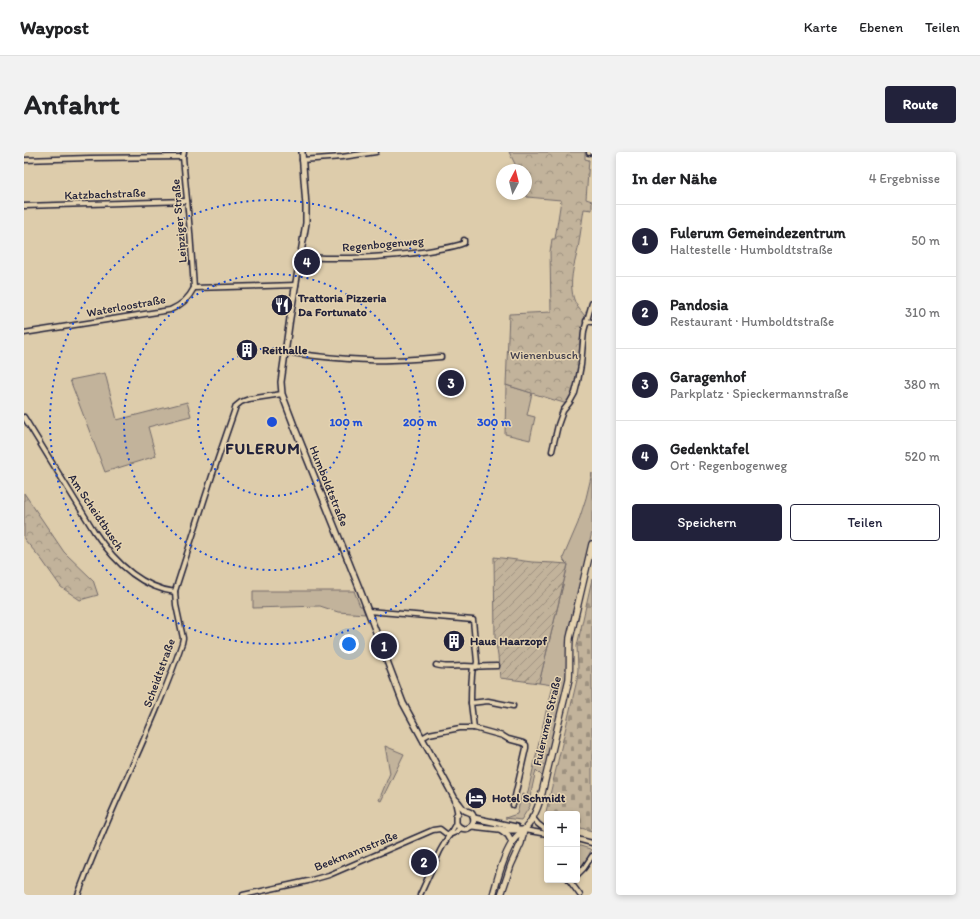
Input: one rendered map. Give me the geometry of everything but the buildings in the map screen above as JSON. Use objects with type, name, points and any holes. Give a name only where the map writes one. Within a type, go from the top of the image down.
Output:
[{"type":"main road","name":"Fulerumer Straße","points":[[501,895],[521,843],[524,830],[539,804],[545,784],[569,679],[570,638],[592,544]]},
{"type":"main road","name":"Fulerumer Straße","points":[[495,894],[504,860],[512,842],[516,836],[524,830]]},
{"type":"street","points":[[89,152],[90,158]]},
{"type":"street","name":"Humboldtstraße","points":[[302,152],[306,223],[285,352],[281,382],[282,394],[403,703],[456,799],[465,810],[472,814],[474,818]]},
{"type":"street","points":[[302,160],[342,157],[376,152]]},
{"type":"street","points":[[24,160],[183,154]]},
{"type":"street","name":"Leipziger Straße","points":[[183,154],[194,288]]},
{"type":"street","name":"Katzbachstraße","points":[[24,206],[187,201]]},
{"type":"street","name":"Regenbogenweg","points":[[300,256],[338,258],[398,255],[452,247],[464,243],[464,240]]},
{"type":"street","points":[[194,288],[296,285]]},
{"type":"street","name":"Waterloostraße","points":[[24,333],[170,310],[181,304],[194,288]]},
{"type":"street","points":[[552,451],[563,411],[575,393],[581,365],[584,331],[592,303]]},
{"type":"street","points":[[586,321],[592,322]]},
{"type":"street","points":[[285,352],[313,356],[368,360],[441,357]]},
{"type":"street","name":"Scheidtstraße","points":[[78,895],[164,692],[182,643],[183,638],[176,605],[175,592],[214,469],[236,406],[249,399],[282,394]]},
{"type":"street","name":"Am Scheidtbusch","points":[[24,417],[106,548],[125,568],[142,581],[166,591],[175,592]]},
{"type":"street","points":[[368,611],[473,620],[477,662],[474,667],[471,688],[474,728]]},
{"type":"street","points":[[436,666],[497,666]]},
{"type":"street","points":[[471,703],[488,701],[513,706]]},
{"type":"street","points":[[422,738],[430,734],[460,728],[474,728],[503,736],[526,745],[513,805]]},
{"type":"street","name":"Humboldtstraße","points":[[420,895],[440,851],[456,823],[458,813],[456,799]]},
{"type":"street","points":[[458,813],[465,810]]},
{"type":"street","points":[[532,817],[544,829]]},
{"type":"street","points":[[524,830],[474,818],[472,826],[544,832]]},
{"type":"street","points":[[456,823],[460,828]]},
{"type":"street","name":"Humboldtstraße","points":[[449,836],[460,828],[464,829],[472,826]]},
{"type":"street","points":[[499,828],[508,835],[512,842]]},
{"type":"street","name":"Beekmannstraße","points":[[243,895],[329,875],[433,830],[440,829],[449,836]]},
{"type":"street","points":[[580,840],[592,843]]},
{"type":"street","points":[[580,872],[592,856]]},
{"type":"street","points":[[572,883],[580,895]]},
{"type":"green space","name":"Wienenbusch","points":[[509,152],[585,152],[585,159],[589,160],[586,199],[592,201],[592,210],[584,209],[578,249],[572,275],[575,301],[578,308],[586,317],[580,340],[578,373],[573,392],[567,404],[506,385],[509,314],[551,312],[550,252],[552,239],[555,239],[561,200],[532,197],[532,164],[515,164]]},
{"type":"green space","points":[[105,373],[117,420],[187,402],[191,416],[148,427],[156,456],[105,472],[70,380]]},
{"type":"green space","points":[[506,385],[532,393],[527,415],[535,417],[530,440],[505,434]]},
{"type":"green space","points":[[592,473],[592,532],[567,637],[566,679],[543,777],[536,770],[530,797],[530,806],[521,820],[505,818],[517,814],[522,794],[527,796],[552,685],[539,683],[568,565],[563,558],[578,523]]},
{"type":"green space","points":[[24,493],[64,552],[93,580],[98,595],[80,600],[61,587],[42,560],[24,539]]},
{"type":"green space","points":[[494,557],[532,562],[568,564],[539,683],[500,678],[495,637]]},
{"type":"green space","points":[[592,579],[592,831],[580,828],[580,811],[546,811],[577,680],[577,646]]},
{"type":"green space","points":[[253,591],[354,591],[365,614],[338,612],[320,606],[253,608]]},
{"type":"green space","points":[[385,746],[404,754],[381,801],[379,800],[390,773]]},
{"type":"green space","points":[[580,846],[591,850],[588,858],[580,867]]},
{"type":"place","name":"Gedenktafel","points":[[307,262]]},
{"type":"place","name":"Trattoria Pizzeria Da Fortunato","points":[[282,305]]},
{"type":"place","name":"Reithalle","points":[[247,350]]},
{"type":"place","name":"Garagenhof","points":[[451,383]]},
{"type":"place","name":"Haus Haarzopf","points":[[454,641]]},
{"type":"place","name":"Fulerum Gemeindezentrum","points":[[384,646]]},
{"type":"place","name":"Hotel Schmidt","points":[[476,798]]},
{"type":"place","name":"Pandosia","points":[[424,862]]},
{"type":"district","name":"FULERUM","points":[[263,448]]}]
